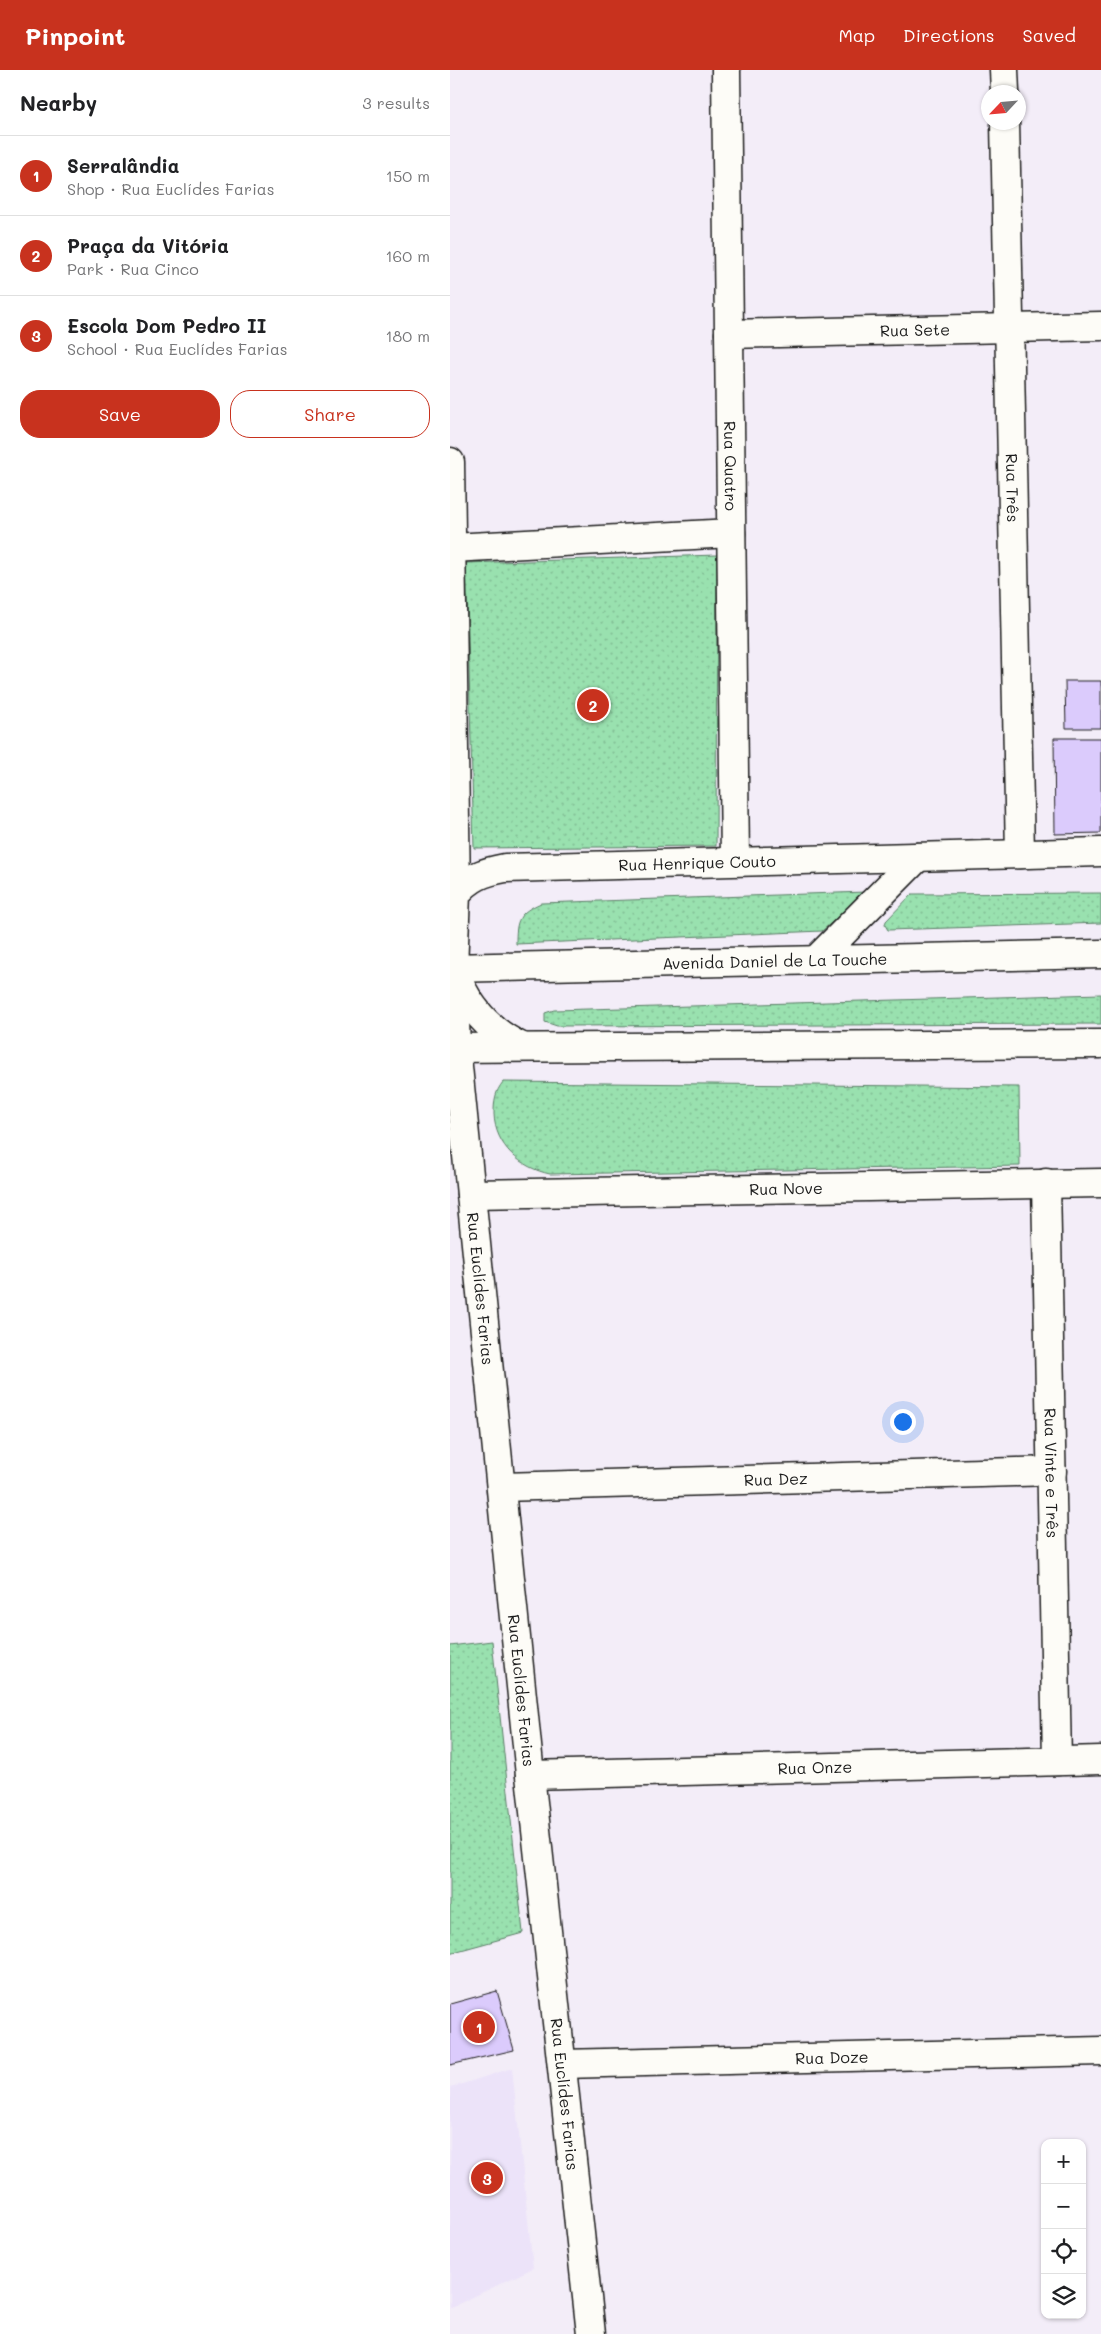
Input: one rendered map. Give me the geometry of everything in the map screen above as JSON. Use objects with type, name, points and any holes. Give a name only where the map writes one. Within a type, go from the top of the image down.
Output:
[{"type":"street","name":"Rua Quatro","points":[[726,70],[735,862]]},
{"type":"street","points":[[1004,70],[1005,85]]},
{"type":"street","name":"Rua Três","points":[[1005,130],[1020,854]]},
{"type":"street","name":"Rua Sete","points":[[729,334],[1101,326]]},
{"type":"street","points":[[450,462],[456,894],[452,968],[453,1048],[1101,1044]]},
{"type":"street","points":[[452,548],[731,533]]},
{"type":"street","name":"Rua Henrique Couto","points":[[456,894],[467,881],[483,872],[505,868],[1101,852]]},
{"type":"street","points":[[817,959],[918,856]]},
{"type":"street","name":"Avenida Daniel de La Touche","points":[[452,968],[1101,954]]},
{"type":"street","points":[[452,968],[466,999],[474,1010],[502,1036],[522,1047]]},
{"type":"street","name":"Rua Euclídes Farias","points":[[453,1048],[471,1194],[530,1775],[591,2334]]},
{"type":"street","name":"Rua Vinte e Três","points":[[1046,1183],[1058,1761]]},
{"type":"street","name":"Rua Nove","points":[[471,1194],[1101,1183]]},
{"type":"street","name":"Rua Dez","points":[[501,1487],[1052,1471]]},
{"type":"street","name":"Rua Onze","points":[[530,1775],[1101,1760]]},
{"type":"street","name":"Rua Doze","points":[[562,2064],[1101,2051]]},
{"type":"shaded area","points":[[512,2068],[533,2268],[450,2308],[450,2088]]},
{"type":"green space","points":[[717,555],[716,846],[474,848],[466,563]]},
{"type":"green space","points":[[866,892],[822,931],[516,944],[520,918],[527,910],[541,903]]},
{"type":"green space","points":[[1101,893],[1101,923],[888,930],[885,925],[886,921],[912,894]]},
{"type":"green space","points":[[1101,994],[1101,1024],[557,1026],[545,1022],[545,1013],[554,1010]]},
{"type":"green space","points":[[503,1082],[1019,1087],[1020,1166],[550,1174],[529,1167],[520,1161],[511,1154],[499,1136],[494,1105],[497,1093]]},
{"type":"green space","points":[[492,1641],[523,1933],[450,1953],[450,1646]]},
{"type":"building","points":[[1065,681],[1101,681],[1101,728],[1066,728]]},
{"type":"building","points":[[1054,738],[1101,738],[1101,833],[1055,834]]},
{"type":"building","points":[[497,1991],[514,2050],[450,2065],[450,2004]]},
{"type":"place","name":"Praça da Vitória","points":[[593,705]]},
{"type":"place","name":"Serralândia","points":[[479,2027]]},
{"type":"place","name":"Escola Dom Pedro II","points":[[487,2178]]}]
